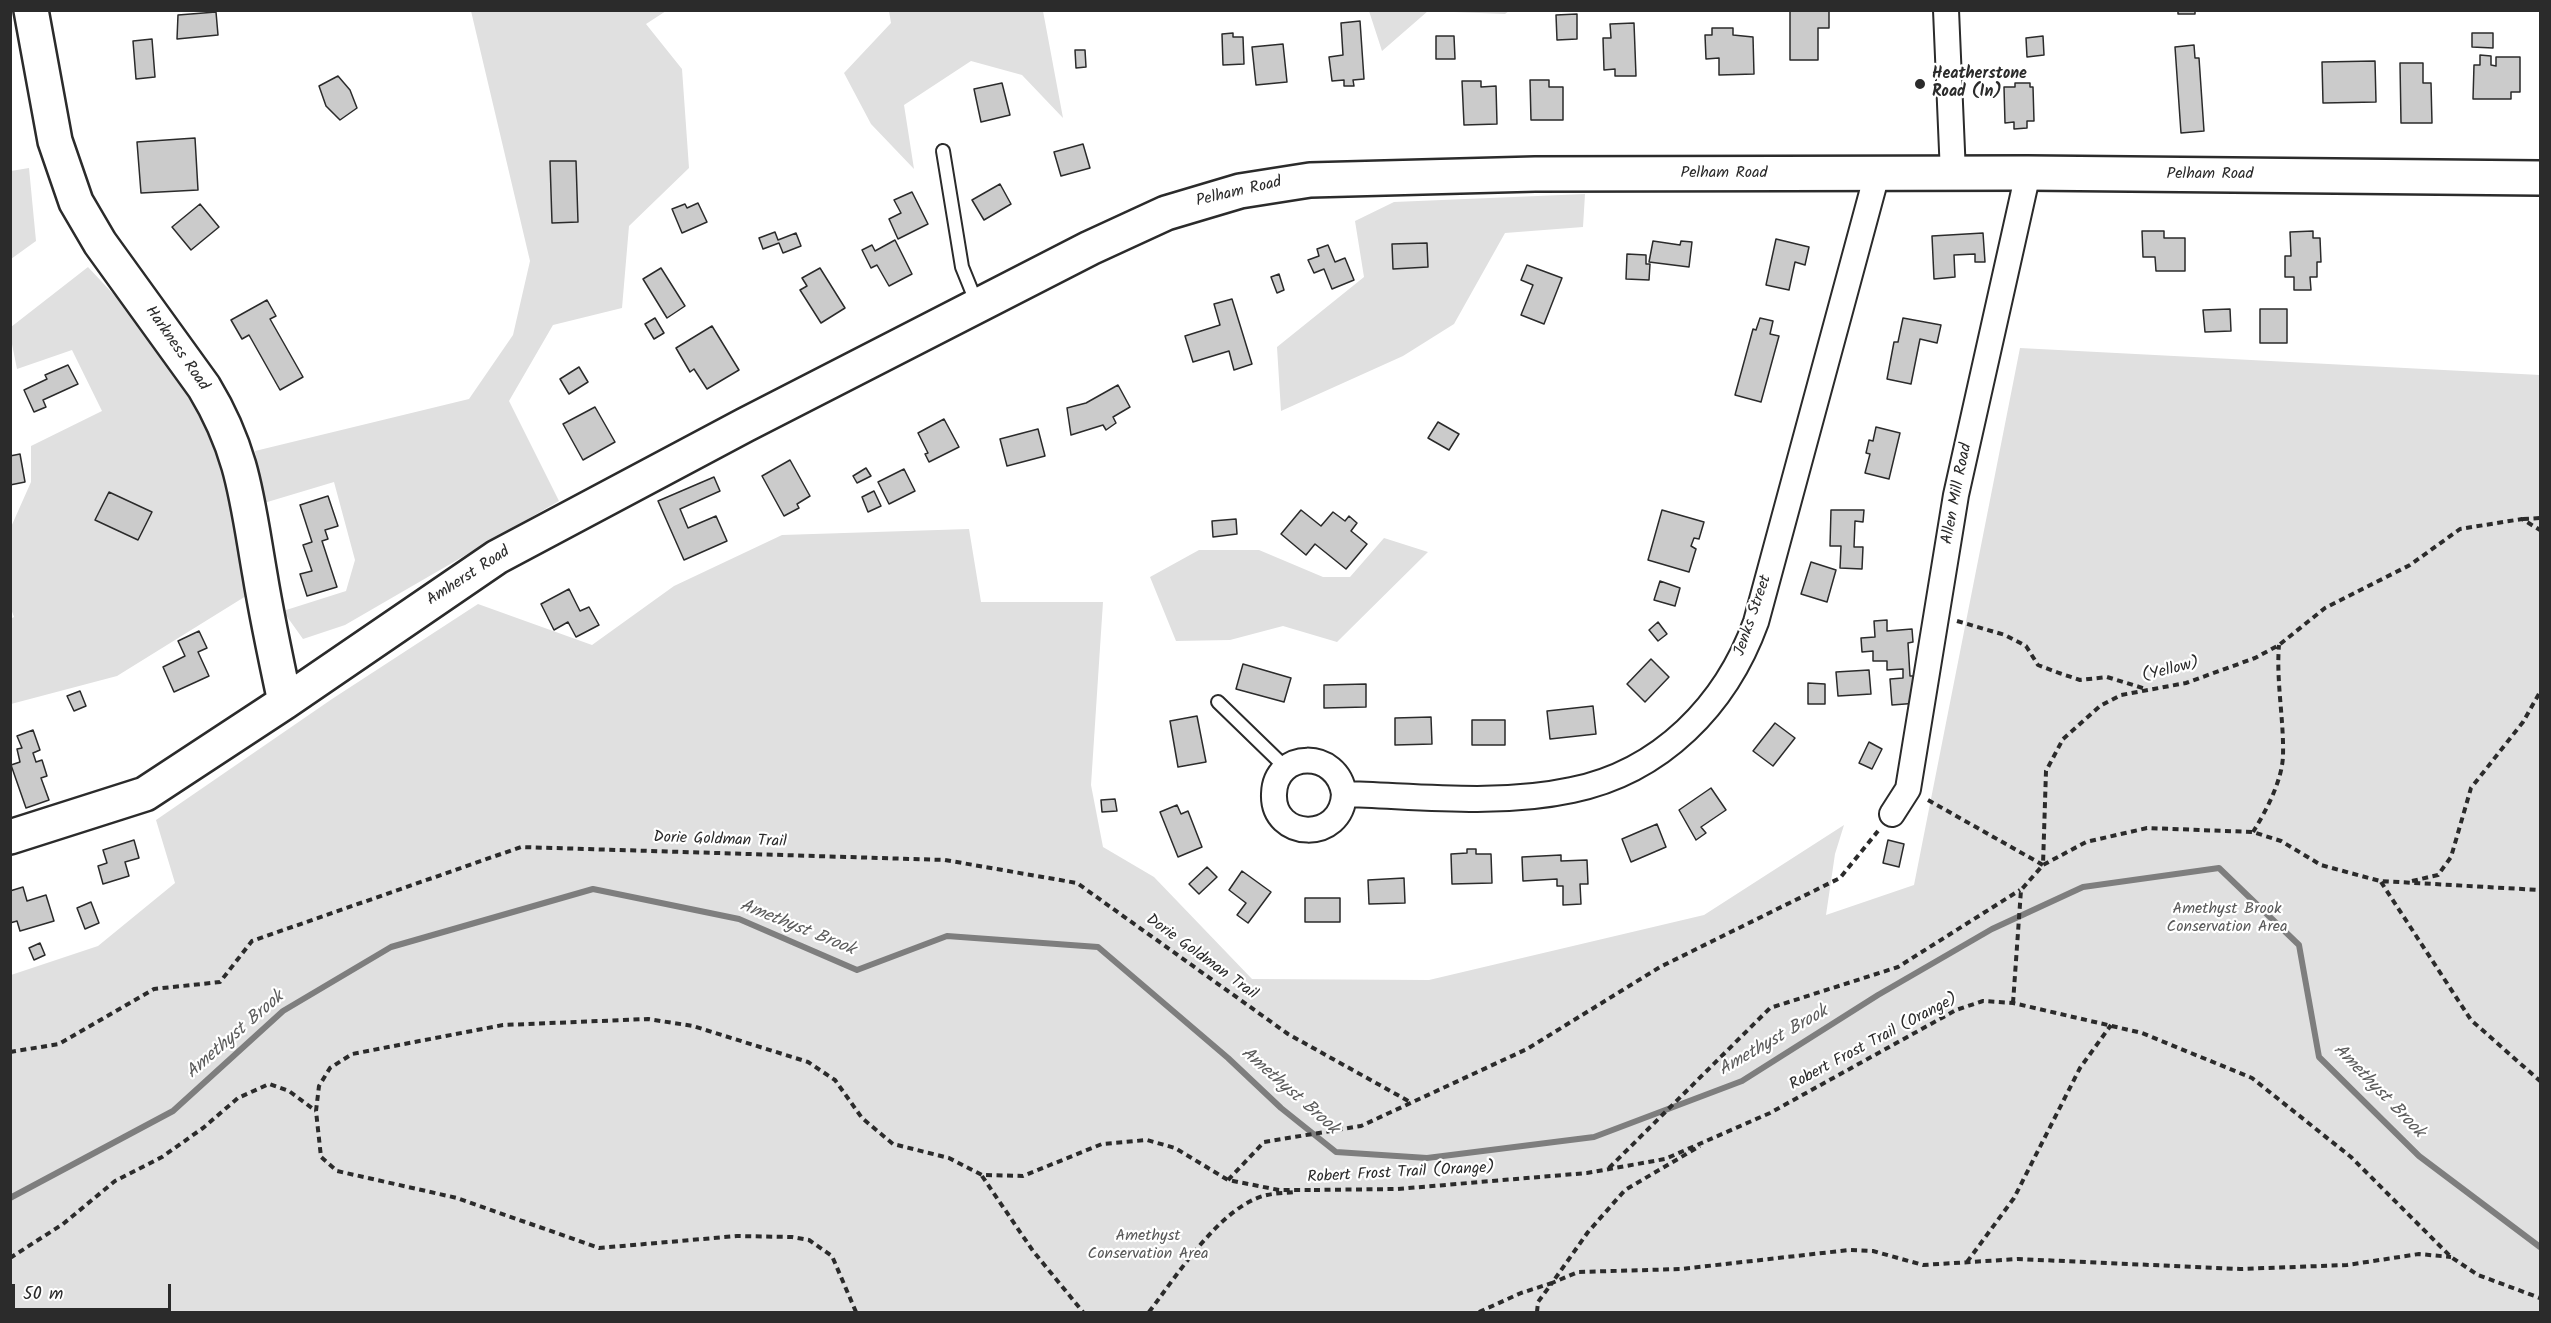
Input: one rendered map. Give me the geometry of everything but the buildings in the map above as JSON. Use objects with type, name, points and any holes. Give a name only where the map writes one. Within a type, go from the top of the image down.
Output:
[{"type":"main road","name":"Harkness Road","points":[[31,10],[55,141],[76,202],[100,243],[204,387],[234,448],[249,501],[263,594],[285,702]]},
{"type":"main road","name":"Pelham Road","points":[[938,326],[1089,248],[1166,213],[1220,196],[1281,182],[1480,175],[2028,173],[2541,178]]},
{"type":"main road","name":"Amherst Road","points":[[10,837],[145,794],[285,702],[497,557],[745,425],[938,326]]},
{"type":"street","points":[[1946,10],[1953,174]]},
{"type":"street","name":"Allen Mill Road","points":[[1892,814],[1908,789],[1956,495],[2028,173]]},
{"type":"street","name":"Jenks Street","points":[[1344,794],[1497,798],[1573,790],[1615,777],[1650,759],[1680,738],[1702,716],[1740,661],[1756,622],[1877,174]]},
{"type":"street","points":[[1306,760],[1326,765],[1341,781],[1344,794],[1340,812],[1326,826],[1315,830],[1296,828],[1281,817],[1274,799],[1278,779],[1287,768],[1306,760]]},
{"type":"lane","points":[[943,151],[962,267],[978,306]]},
{"type":"lane","points":[[1218,702],[1287,768]]},
{"type":"path","name":"(Yellow)","points":[[2043,865],[2046,771],[2063,739],[2100,706],[2121,695],[2186,683],[2254,658],[2279,645],[2325,608],[2410,565],[2460,530],[2541,518]]},
{"type":"path","points":[[2522,519],[2541,530]]},
{"type":"path","points":[[1936,616],[2005,635],[2026,646],[2038,665],[2059,673],[2080,680],[2107,677],[2149,689]]},
{"type":"path","points":[[2253,832],[2270,804],[2283,757],[2277,672],[2279,645]]},
{"type":"path","points":[[1608,1169],[1770,1008],[1898,967],[2021,890],[2043,865],[2086,842],[2147,828],[2253,832],[2281,841],[2321,865],[2380,881],[2406,883],[2438,875],[2451,857],[2471,788],[2523,722],[2541,692]]},
{"type":"path","points":[[1908,789],[2043,865]]},
{"type":"path","points":[[1228,1180],[1264,1142],[1361,1126],[1527,1049],[1660,967],[1840,878],[1892,814]]},
{"type":"path","name":"Dorie Goldman Trail","points":[[10,1052],[59,1044],[154,989],[220,982],[252,941],[521,848],[945,860],[1077,883],[1288,1034],[1412,1102]]},
{"type":"path","points":[[2380,881],[2541,890]]},
{"type":"path","points":[[2380,881],[2471,1020],[2541,1081]]},
{"type":"path","points":[[2013,1003],[2021,890]]},
{"type":"path","name":"Robert Frost Trail (Orange)","points":[[1149,1312],[1199,1244],[1232,1213],[1265,1195],[1315,1190],[1397,1189],[1608,1169],[1665,1159],[1770,1113],[1956,1010],[1983,1001],[2013,1003],[2142,1033],[2252,1078],[2350,1157],[2451,1257],[2478,1275],[2541,1298]]},
{"type":"path","points":[[856,1312],[832,1256],[809,1240],[792,1237],[737,1236],[599,1248],[457,1198],[337,1172],[321,1157],[316,1111],[319,1086],[330,1068],[352,1054],[502,1025],[648,1019],[693,1026],[808,1062],[835,1080],[862,1118],[893,1144],[949,1158],[982,1175],[1023,1176],[1102,1144],[1147,1140],[1175,1148],[1228,1180],[1279,1190],[1315,1190]]},
{"type":"path","points":[[1967,1262],[2014,1198],[2080,1068],[2110,1025]]},
{"type":"path","points":[[10,1258],[63,1224],[115,1181],[162,1157],[203,1128],[238,1098],[269,1084],[289,1091],[316,1111]]},
{"type":"path","points":[[1537,1312],[1538,1302],[1588,1232],[1625,1190],[1717,1137]]},
{"type":"path","points":[[982,1175],[1033,1251],[1083,1312]]},
{"type":"path","points":[[1479,1312],[1521,1293],[1578,1272],[1681,1269],[1849,1250],[1874,1251],[1923,1265],[2018,1258],[2240,1269],[2347,1265],[2419,1254],[2451,1257]]},
{"type":"green space","points":[[1370,10],[1509,11],[1505,14],[1428,11],[1382,51]]},
{"type":"green space","points":[[471,11],[666,11],[646,24],[682,69],[689,168],[629,226],[622,308],[553,325],[509,401],[559,501],[345,625],[303,639],[283,611],[346,591],[355,560],[334,482],[264,503],[255,451],[469,399],[513,335],[530,261]]},
{"type":"green space","points":[[889,11],[1043,11],[1063,118],[1022,75],[971,61],[904,105],[914,169],[871,124],[844,73],[891,23]]},
{"type":"green space","points":[[29,168],[36,241],[11,259],[11,171]]},
{"type":"green space","points":[[1585,194],[1583,227],[1505,233],[1454,324],[1403,356],[1281,411],[1277,347],[1364,277],[1355,221],[1394,202]]},
{"type":"green space","points":[[88,267],[130,312],[194,402],[233,479],[246,596],[117,676],[11,704],[10,619],[14,617],[10,606],[11,527],[31,482],[31,446],[102,411],[72,350],[17,369],[11,327]]},
{"type":"green space","points":[[2020,348],[2540,375],[2540,1312],[11,1312],[11,975],[98,946],[175,883],[156,820],[332,699],[478,604],[592,645],[674,586],[782,535],[969,529],[981,602],[1103,602],[1091,785],[1103,847],[1154,877],[1252,979],[1429,980],[1704,915],[1844,825],[1835,854],[1826,915],[1914,885]]},
{"type":"green space","points":[[1384,538],[1428,552],[1337,642],[1283,626],[1230,640],[1176,641],[1150,577],[1199,550],[1259,550],[1323,577],[1350,577]]},
{"type":"waterway","name":"Amethyst Brook","points":[[10,1198],[173,1111],[283,1011],[391,947],[593,889],[739,919],[857,970],[947,936],[1098,947],[1228,1058],[1281,1108],[1336,1152],[1427,1158],[1594,1137],[1742,1081],[1878,995],[1992,929],[2083,887],[2219,868],[2299,945],[2319,1057],[2419,1156],[2540,1247]]},
{"type":"place","name":"Heatherstone Road (In)","points":[[1920,84]]},
{"type":"park label","name":"Amethyst Brook Conservation Area","points":[[2227,919]]},
{"type":"park label","name":"Amethyst Conservation Area","points":[[1148,1246]]}]
